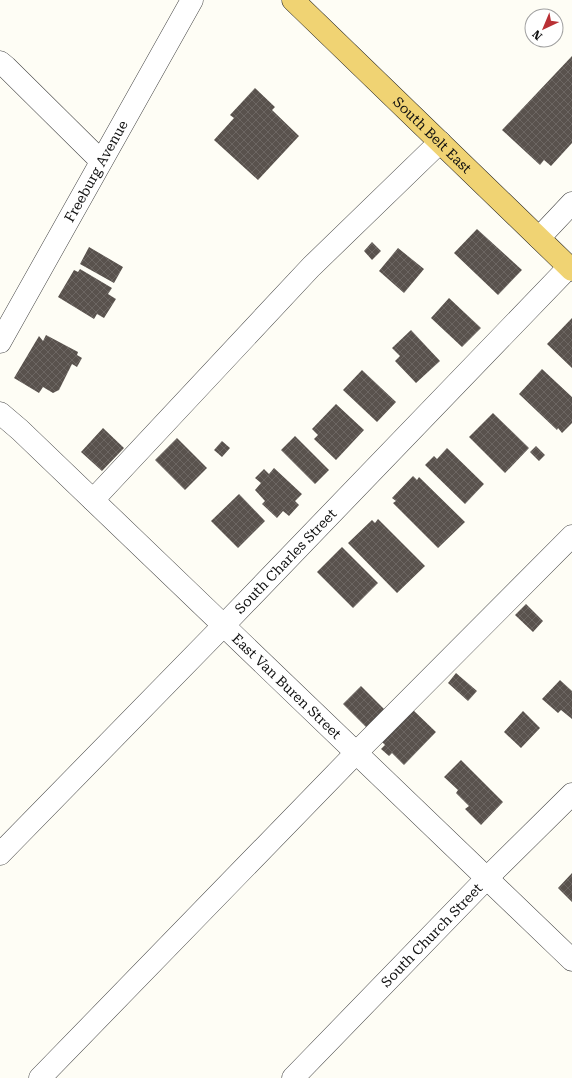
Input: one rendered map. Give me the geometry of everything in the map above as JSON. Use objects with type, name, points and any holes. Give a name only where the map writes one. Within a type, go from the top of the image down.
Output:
[{"type":"main road","name":"South Belt East","points":[[293,0],[571,268]]},
{"type":"street","name":"Freeburg Avenue","points":[[0,342],[192,0]]},
{"type":"street","points":[[0,62],[102,161]]},
{"type":"street","points":[[93,500],[311,267],[440,142]]},
{"type":"street","points":[[539,238],[572,203]]},
{"type":"street","name":"South Charles Street","points":[[0,854],[571,268]]},
{"type":"street","name":"East Van Buren Street","points":[[0,413],[20,430],[572,960]]},
{"type":"street","points":[[40,1078],[356,753],[572,536]]},
{"type":"street","name":"South Church Street","points":[[293,1078],[486,878],[572,794]]},
{"type":"building","points":[[572,56],[572,143],[551,166],[544,160],[540,165],[502,130]]},
{"type":"building","points":[[255,88],[275,107],[272,110],[299,136],[258,180],[214,140],[234,118],[230,115]]},
{"type":"building","points":[[477,229],[522,270],[498,295],[454,253]]},
{"type":"building","points":[[372,242],[381,251],[372,260],[364,251]]},
{"type":"building","points":[[89,247],[123,267],[114,283],[80,264]]},
{"type":"building","points":[[398,248],[424,269],[404,293],[379,271]]},
{"type":"building","points":[[80,269],[112,288],[108,294],[116,299],[104,318],[97,314],[94,319],[58,297],[74,270],[78,272]]},
{"type":"building","points":[[449,298],[481,328],[462,347],[431,318]]},
{"type":"building","points":[[572,318],[572,368],[547,344]]},
{"type":"building","points":[[411,330],[440,361],[416,383],[395,361],[400,356],[392,348]]},
{"type":"building","points":[[46,335],[78,352],[77,355],[82,358],[77,367],[72,364],[59,390],[53,393],[43,387],[39,393],[14,378],[39,336],[43,341]]},
{"type":"building","points":[[542,369],[572,397],[572,423],[562,433],[519,394]]},
{"type":"building","points":[[362,370],[396,402],[377,422],[343,390]]},
{"type":"building","points":[[336,404],[364,430],[336,460],[314,439],[318,435],[312,429]]},
{"type":"building","points":[[493,413],[529,448],[505,473],[469,437]]},
{"type":"building","points":[[103,428],[124,448],[102,471],[81,452]]},
{"type":"building","points":[[295,436],[329,470],[315,484],[281,450]]},
{"type":"building","points":[[177,438],[207,468],[185,490],[155,460]]},
{"type":"building","points":[[222,441],[230,448],[222,457],[214,450]]},
{"type":"building","points":[[536,446],[545,455],[539,461],[530,452]]},
{"type":"building","points":[[447,448],[484,484],[465,504],[425,465],[434,456],[437,459]]},
{"type":"building","points":[[274,468],[302,494],[295,501],[299,505],[289,516],[283,511],[277,518],[262,504],[265,501],[255,490],[261,483],[255,478],[264,469],[269,474]]},
{"type":"building","points":[[413,476],[417,480],[419,477],[465,522],[438,548],[393,503],[396,501],[392,498]]},
{"type":"building","points":[[239,494],[265,521],[238,548],[211,521]]},
{"type":"building","points":[[378,519],[425,566],[397,593],[348,543],[372,520],[375,523]]},
{"type":"building","points":[[342,547],[378,583],[353,608],[317,572]]},
{"type":"building","points":[[526,604],[543,621],[533,632],[515,615]]},
{"type":"building","points":[[456,673],[477,691],[468,701],[448,683]]},
{"type":"building","points":[[560,680],[572,691],[572,719],[561,710],[558,713],[542,699]]},
{"type":"building","points":[[361,686],[385,710],[367,728],[343,704]]},
{"type":"building","points":[[412,709],[436,732],[404,765],[392,753],[389,756],[381,749],[385,745],[381,741]]},
{"type":"building","points":[[523,711],[540,728],[521,748],[504,732]]},
{"type":"building","points":[[461,760],[503,802],[481,825],[465,809],[469,806],[456,793],[458,790],[444,777]]},
{"type":"building","points":[[572,873],[572,902],[558,888]]}]
